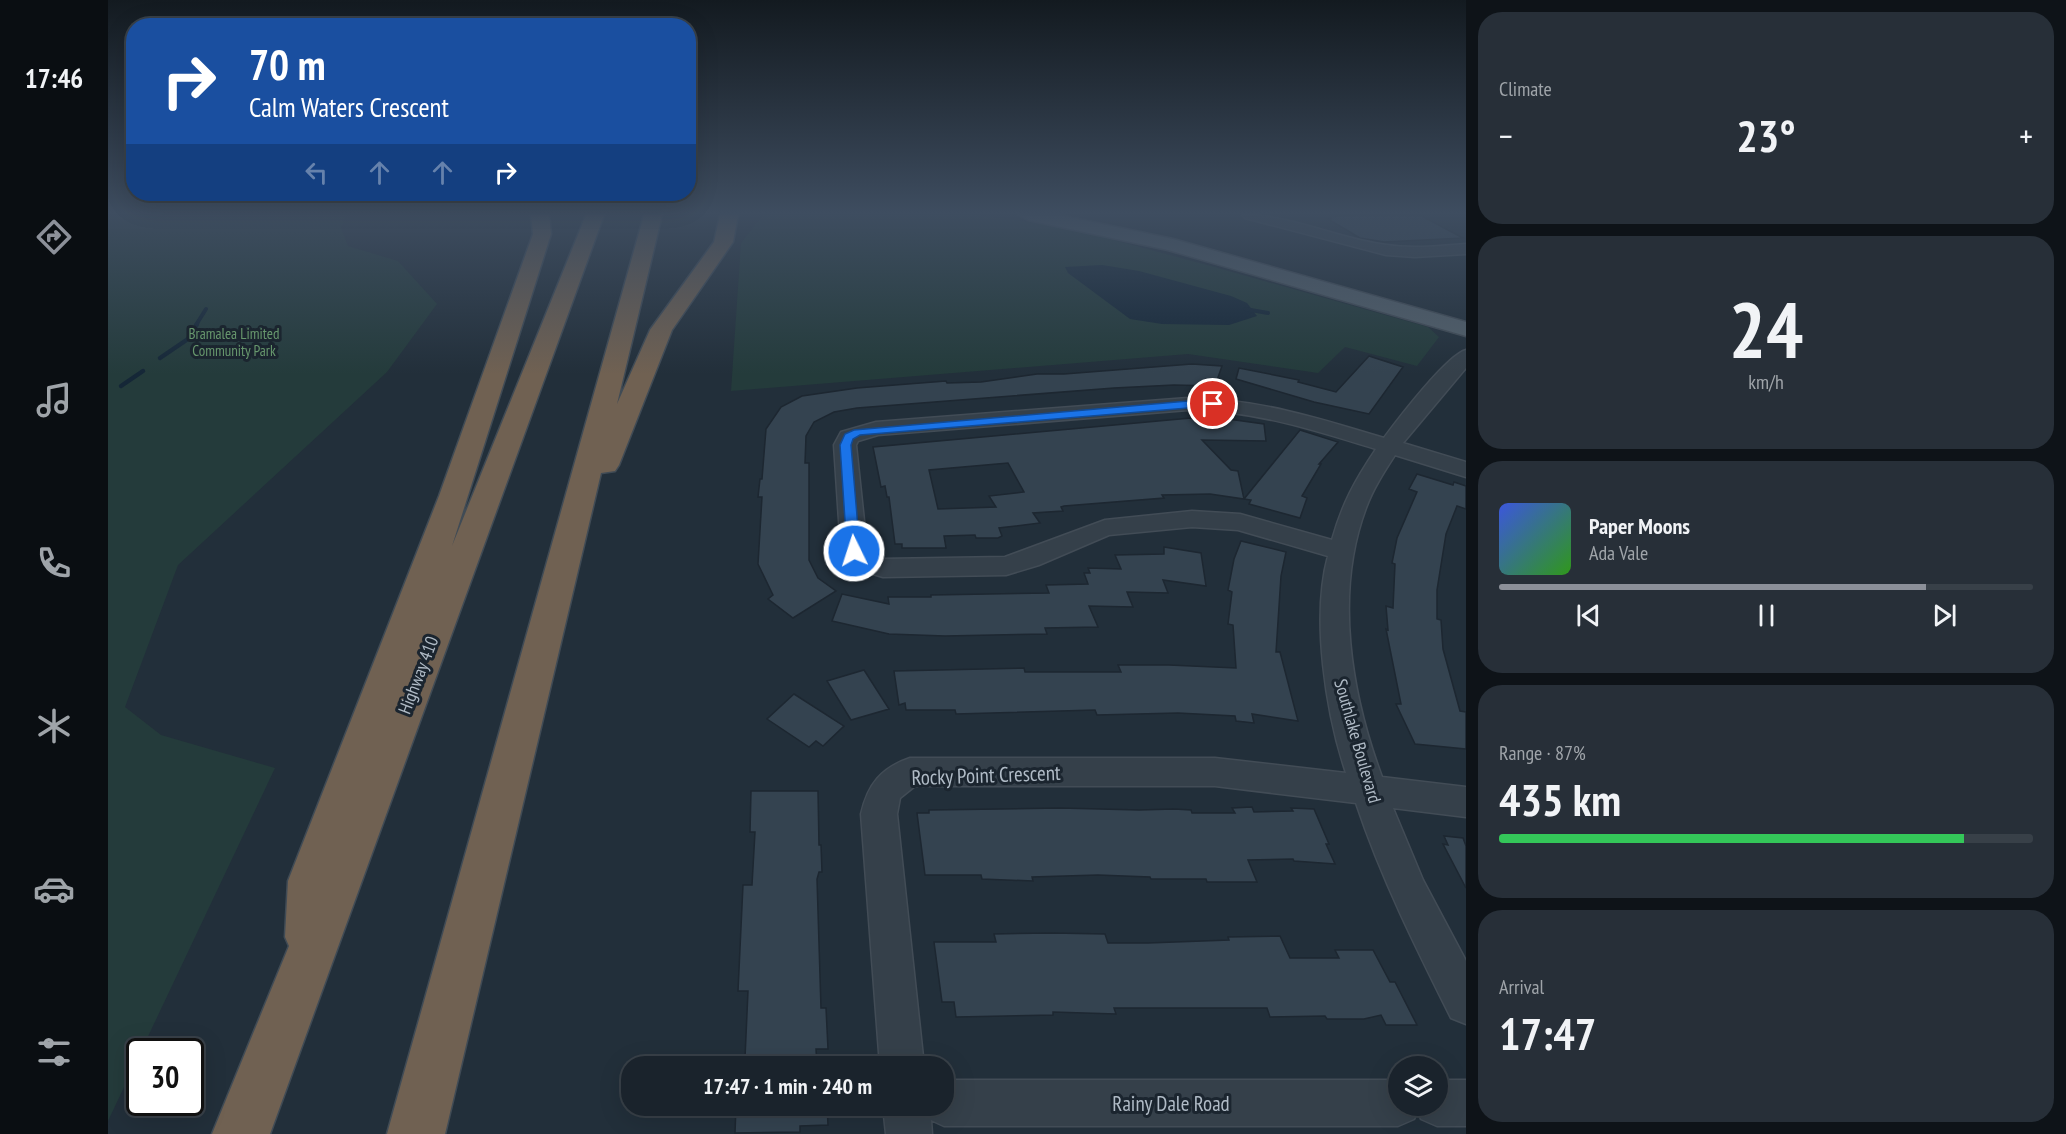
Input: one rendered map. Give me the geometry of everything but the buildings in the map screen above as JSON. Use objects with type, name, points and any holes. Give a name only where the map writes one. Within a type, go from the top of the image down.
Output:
[{"type":"highway","points":[[308,962],[311,881],[454,496],[531,268]]},
{"type":"highway","name":"Highway 410","points":[[241,1134],[575,268]]},
{"type":"highway","points":[[416,1134],[639,268]]},
{"type":"highway","points":[[579,497],[608,462],[661,330],[705,268]]},
{"type":"main road","points":[[1253,268],[1466,329]]},
{"type":"main road","points":[[1284,268],[1466,319]]},
{"type":"street","name":"Southlake Boulevard","points":[[1466,356],[1390,446],[1354,506],[1341,551],[1334,616],[1340,687],[1370,789],[1408,887],[1466,1003]]},
{"type":"street","points":[[1341,551],[1240,522],[1192,519],[1106,528],[1030,559],[1006,566],[883,568],[865,563],[854,551],[845,445],[849,437],[876,429],[1188,404],[1213,404],[1291,416],[1466,470]]},
{"type":"street","name":"Rocky Point Crescent","points":[[901,1056],[879,814],[883,794],[891,783],[910,772],[1215,772],[1466,802]]},
{"type":"street","name":"Rainy Dale Road","points":[[954,1103],[1388,1102]]},
{"type":"street","points":[[1448,1102],[1466,1103]]},
{"type":"street","points":[[907,1116],[909,1134]]},
{"type":"green space","name":"Bramalea Limited Community Park","points":[[108,268],[404,268],[437,304],[387,372],[178,565],[125,707],[161,735],[275,768],[147,1038],[126,1038],[126,1083],[108,1121]]},
{"type":"green space","points":[[739,268],[1218,268],[1428,327],[1439,337],[1417,366],[1345,347],[1318,373],[1188,354],[731,391]]},
{"type":"water","points":[[1065,268],[1120,268],[1139,271],[1231,296],[1247,303],[1257,316],[1229,325],[1162,324],[1130,319],[1068,273]]},
{"type":"waterway","points":[[196,325],[206,309]]},
{"type":"waterway","points":[[1245,309],[1268,313]]},
{"type":"waterway","points":[[160,358],[188,339],[197,324]]},
{"type":"waterway","points":[[121,386],[143,371]]},
{"type":"route","points":[[854,551],[845,445],[849,437],[858,432],[1188,404],[1213,404]]}]
